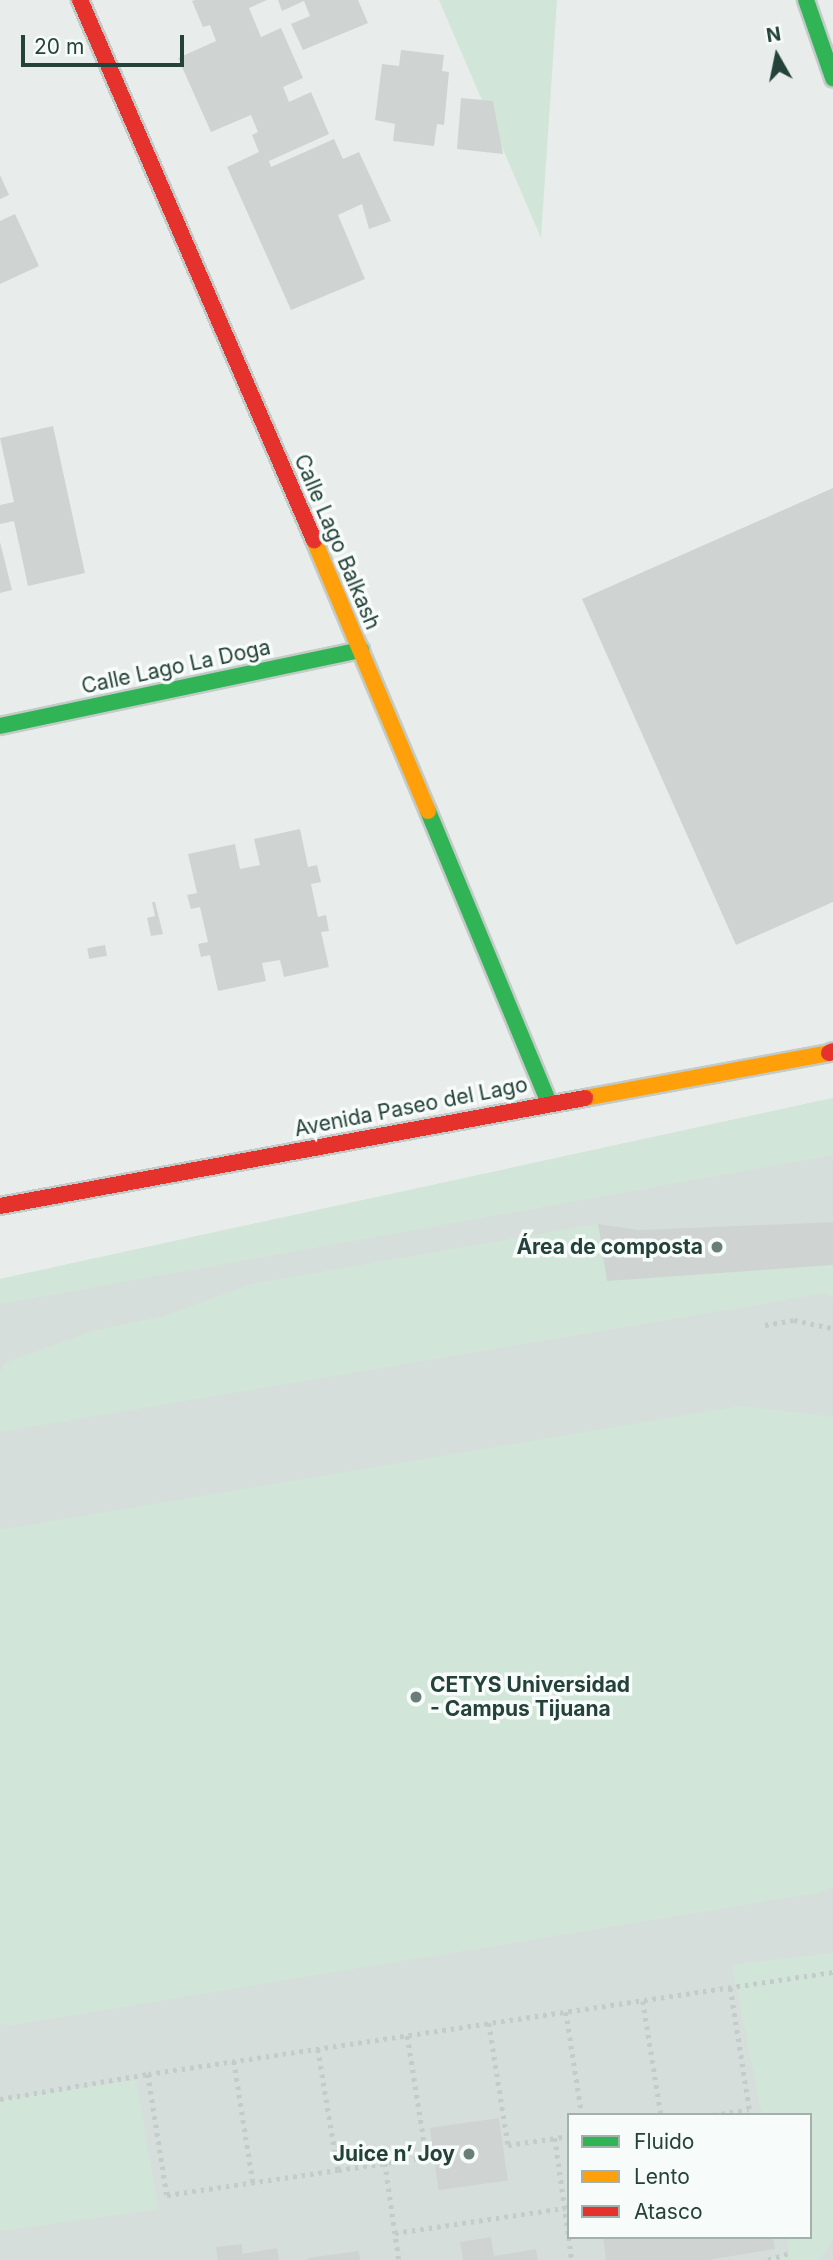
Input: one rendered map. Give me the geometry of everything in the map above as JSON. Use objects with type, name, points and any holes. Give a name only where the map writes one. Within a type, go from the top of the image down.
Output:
[{"type":"street","name":"Calle Lago Balkash","points":[[80,0],[362,650],[549,1103]]},
{"type":"street","points":[[806,0],[833,78]]},
{"type":"street","name":"Calle Lago La Doga","points":[[0,726],[362,650]]},
{"type":"street","name":"Avenida Paseo del Lago","points":[[0,1206],[832,1052]]},
{"type":"path","points":[[765,1325],[794,1320],[833,1328]]},
{"type":"path","points":[[0,2099],[233,2061],[833,1972]]},
{"type":"path","points":[[725,2113],[749,2109],[730,1988]]},
{"type":"path","points":[[643,2001],[661,2113]]},
{"type":"path","points":[[566,2012],[582,2113]]},
{"type":"path","points":[[489,2023],[508,2145],[567,2136]]},
{"type":"path","points":[[148,2074],[167,2195],[426,2157],[407,2035]]},
{"type":"path","points":[[318,2049],[338,2170]]},
{"type":"path","points":[[233,2061],[253,2183]]},
{"type":"path","points":[[555,2138],[567,2222]]},
{"type":"path","points":[[385,2163],[399,2260]]},
{"type":"path","points":[[395,2233],[565,2208]]},
{"type":"path","points":[[569,2239],[572,2260]]},
{"type":"path","points":[[768,2260],[790,2253]]},
{"type":"shaded area","name":"CETYS Universidad - Campus Tijuana","points":[[833,1098],[833,2260],[0,2260],[0,1279]]},
{"type":"green space","points":[[439,0],[557,0],[541,238]]},
{"type":"green space","points":[[833,1098],[833,1155],[0,1304],[0,1279]]},
{"type":"green space","points":[[833,1222],[833,1297],[826,1293],[0,1432],[0,1373],[5,1363],[93,1331],[164,1316],[252,1284],[598,1224],[639,1230]]},
{"type":"green space","points":[[740,1406],[833,1417],[833,1886],[821,1892],[13,2025],[0,2024],[0,1530]]},
{"type":"green space","points":[[833,1953],[833,2238],[820,2260],[768,2260],[790,2253],[787,2239],[812,2239],[812,2113],[762,2113],[732,1965]]},
{"type":"green space","points":[[136,2080],[158,2209],[0,2231],[0,2100]]},
{"type":"building","points":[[267,0],[249,8],[261,37],[281,28],[303,78],[283,87],[289,102],[311,92],[329,134],[269,161],[271,167],[334,139],[343,159],[359,152],[391,221],[369,229],[362,204],[338,215],[365,279],[291,310],[227,167],[259,152],[252,135],[258,132],[251,115],[211,132],[178,58],[216,41],[210,25],[203,27],[192,1]]},
{"type":"building","points":[[278,0],[358,0],[368,23],[303,50],[291,24],[310,16],[304,1],[282,11]]},
{"type":"building","points":[[401,50],[444,55],[442,71],[449,72],[444,125],[437,124],[434,146],[393,141],[395,124],[375,120],[382,64],[399,66]]},
{"type":"building","points":[[461,98],[493,101],[503,154],[457,149]]},
{"type":"building","points":[[0,175],[9,195],[0,199]]},
{"type":"building","points":[[15,214],[39,266],[0,284],[0,221]]},
{"type":"building","points":[[53,426],[85,573],[28,586],[14,521],[0,524],[0,505],[14,502],[0,438]]},
{"type":"building","points":[[833,488],[833,902],[736,945],[582,599]]},
{"type":"building","points":[[0,542],[12,590],[0,593]]},
{"type":"building","points":[[300,829],[308,867],[317,865],[321,882],[311,884],[318,917],[326,915],[329,931],[321,932],[329,967],[284,977],[280,960],[262,963],[266,981],[218,991],[210,955],[201,957],[198,944],[208,942],[200,907],[191,909],[187,895],[197,893],[188,854],[235,844],[240,869],[260,865],[254,839]]},
{"type":"building","points":[[152,902],[155,902],[163,934],[151,936],[147,918],[155,916]]},
{"type":"building","points":[[105,945],[107,956],[89,959],[87,948]]},
{"type":"building","name":"Área de composta","points":[[833,1222],[833,1265],[607,1281],[598,1224],[639,1230]]},
{"type":"building","name":"Juice n’ Joy","points":[[499,2118],[508,2180],[438,2190],[430,2128]]},
{"type":"building","points":[[491,2237],[494,2256],[536,2249],[538,2260],[463,2260],[460,2242]]},
{"type":"building","points":[[603,2239],[773,2239],[775,2249],[708,2260],[606,2260]]},
{"type":"building","points":[[242,2244],[242,2254],[277,2248],[279,2260],[218,2260],[216,2247]]},
{"type":"building","points":[[359,2251],[360,2260],[308,2260],[308,2258]]},
{"type":"traffic: fast","points":[[806,0],[833,78]]},
{"type":"traffic: fast","points":[[0,726],[361,650]]},
{"type":"traffic: fast","points":[[428,811],[549,1103]]},
{"type":"traffic: slow","points":[[314,540],[428,811]]},
{"type":"traffic: slow","points":[[585,1098],[829,1053]]},
{"type":"traffic: jam","points":[[80,0],[314,540]]},
{"type":"traffic: jam","points":[[829,1053],[833,1051]]},
{"type":"traffic: jam","points":[[0,1206],[585,1098]]},
{"type":"place","name":"Área de composta","points":[[717,1247]]},
{"type":"place","name":"CETYS Universidad - Campus Tijuana","points":[[416,1697]]},
{"type":"place","name":"Juice n’ Joy","points":[[469,2154]]}]
